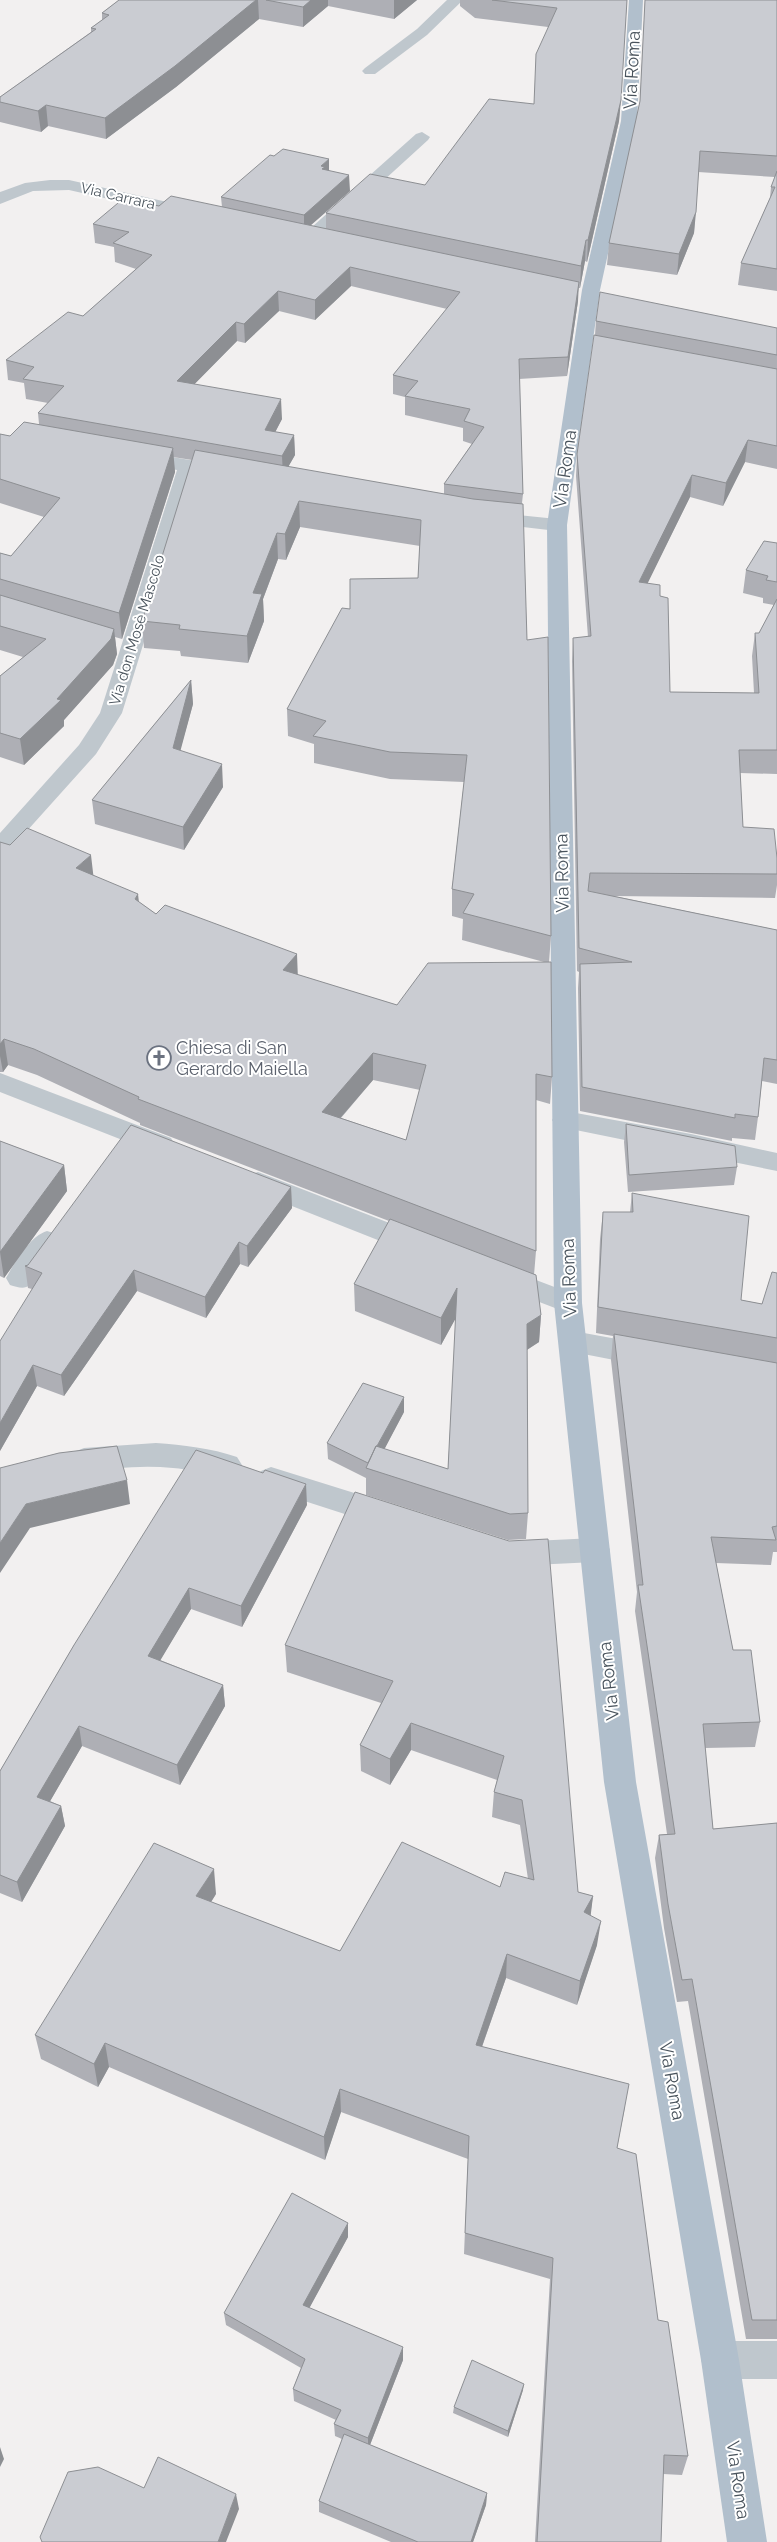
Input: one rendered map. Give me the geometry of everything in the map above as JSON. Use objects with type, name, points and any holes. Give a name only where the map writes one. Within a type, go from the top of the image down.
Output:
[{"type":"main road","name":"Via Roma","points":[[636,5],[629,121],[580,295],[591,348],[557,526],[568,1303],[620,1782],[720,2360],[747,2542]]},
{"type":"street","points":[[370,71],[422,32],[456,0]]},
{"type":"street","points":[[310,240],[422,137]]},
{"type":"street","name":"Via Carrara","points":[[0,198],[31,185],[69,185],[213,218]]},
{"type":"street","points":[[290,235],[329,243]]},
{"type":"street","points":[[122,455],[247,476]]},
{"type":"street","name":"Via don Mosè Mascolo","points":[[0,847],[88,749],[111,713],[121,647],[188,466]]},
{"type":"street","points":[[473,517],[557,526]]},
{"type":"street","points":[[0,1082],[183,1153]]},
{"type":"street","points":[[565,1120],[690,1143],[777,1162]]},
{"type":"street","points":[[111,1155],[128,1132]]},
{"type":"street","points":[[238,1174],[440,1253]]},
{"type":"street","points":[[20,1278],[60,1224]]},
{"type":"street","points":[[476,1267],[568,1303]]},
{"type":"street","points":[[572,1342],[680,1361]]},
{"type":"street","points":[[62,1463],[136,1454],[194,1457],[233,1467],[413,1524]]},
{"type":"street","points":[[489,1548],[508,1554],[595,1550]]},
{"type":"street","points":[[720,2360],[777,2360]]},
{"type":"building","points":[[119,0],[256,0],[175,66],[105,118],[46,105],[38,111],[0,102],[0,97],[96,29],[91,28],[109,15],[102,13]]},
{"type":"building","points":[[266,0],[311,0],[303,7]]},
{"type":"building","points":[[492,0],[627,0],[621,100],[581,266],[326,213],[370,174],[425,185],[489,99],[534,104],[536,54],[557,8]]},
{"type":"building","points":[[645,0],[777,0],[777,156],[700,151],[696,212],[679,254],[609,243],[640,101]]},
{"type":"building","points":[[283,149],[329,159],[321,166],[325,167],[322,169],[349,175],[304,215],[221,197],[270,155],[274,156]]},
{"type":"building","points":[[777,171],[777,269],[741,263],[775,187],[771,187]]},
{"type":"building","points":[[171,196],[579,282],[568,357],[519,359],[523,494],[444,484],[484,427],[464,421],[470,409],[405,396],[418,381],[393,375],[460,292],[350,267],[315,300],[278,291],[244,324],[236,322],[177,381],[281,399],[265,430],[294,435],[282,456],[38,413],[64,386],[23,379],[34,367],[6,360],[68,312],[83,316],[152,255],[113,243],[129,232],[93,224],[124,198],[159,206]]},
{"type":"building","points":[[600,292],[777,328],[777,355],[596,321]]},
{"type":"building","points":[[594,335],[777,369],[777,446],[748,440],[726,483],[692,475],[639,582],[660,585],[660,596],[668,598],[670,692],[759,693],[755,633],[759,633],[777,599],[777,750],[739,750],[743,827],[774,829],[777,874],[590,873],[588,891],[777,930],[777,1060],[764,1058],[758,1117],[735,1114],[735,1118],[582,1087],[580,964],[632,962],[579,948],[573,638],[591,636],[577,454]]},
{"type":"building","points":[[24,422],[173,448],[119,613],[0,579],[0,553],[11,556],[60,498],[0,479],[0,434],[10,436]]},
{"type":"building","points":[[195,450],[473,499],[523,504],[527,640],[548,637],[551,936],[463,913],[474,894],[452,889],[467,755],[390,752],[313,736],[326,721],[287,709],[342,608],[350,609],[350,579],[418,578],[421,520],[299,501],[285,534],[277,533],[253,593],[262,594],[247,636],[179,629],[180,625],[142,621]]},
{"type":"building","points":[[764,541],[777,543],[777,582],[766,580],[768,576],[746,570]]},
{"type":"building","points":[[0,595],[114,629],[111,639],[57,699],[61,700],[20,739],[0,733],[0,676],[46,639],[0,626]]},
{"type":"building","points":[[191,680],[173,748],[222,764],[183,827],[92,800]]},
{"type":"building","points":[[27,828],[91,855],[76,868],[138,894],[135,899],[156,914],[165,905],[297,954],[283,970],[397,1005],[428,963],[551,962],[552,1077],[536,1074],[536,1251],[138,1099],[139,1097],[34,1049],[4,1039],[0,1044],[0,842],[10,845]],"holes":[[[373,1053],[426,1065],[406,1140],[322,1112]]]},
{"type":"building","points":[[626,1124],[735,1146],[737,1167],[629,1175]]},
{"type":"building","points":[[131,1125],[291,1187],[247,1246],[239,1242],[205,1297],[134,1270],[61,1375],[33,1365],[0,1423],[0,1341],[42,1273],[25,1266],[28,1265]]},
{"type":"building","points":[[0,1141],[64,1165],[0,1252]]},
{"type":"building","points":[[632,1193],[749,1216],[741,1300],[762,1304],[772,1272],[777,1273],[777,1338],[598,1307],[603,1212],[633,1212]]},
{"type":"building","points":[[390,1219],[536,1275],[541,1315],[527,1324],[528,1513],[510,1514],[366,1468],[376,1446],[448,1469],[457,1288],[441,1318],[354,1284]]},
{"type":"building","points":[[614,1334],[777,1363],[777,1526],[772,1527],[776,1540],[711,1537],[733,1650],[751,1650],[760,1722],[703,1724],[713,1829],[777,1823],[777,2320],[752,2320],[692,1979],[682,1980],[668,1904],[659,1835],[675,1834],[638,1585],[643,1585]]},
{"type":"building","points":[[363,1383],[404,1397],[368,1463],[327,1443]]},
{"type":"building","points":[[117,1446],[127,1480],[26,1504],[0,1543],[0,1468],[59,1453]]},
{"type":"building","points":[[196,1450],[263,1473],[265,1470],[306,1484],[241,1606],[189,1588],[148,1656],[223,1685],[177,1765],[79,1726],[37,1797],[61,1806],[17,1882],[0,1875],[0,1771],[74,1645]]},
{"type":"building","points":[[355,1492],[509,1541],[548,1539],[578,1892],[593,1896],[584,1912],[601,1921],[580,1981],[507,1954],[476,2045],[629,2084],[617,2148],[636,2154],[658,2320],[668,2322],[688,2456],[664,2455],[661,2542],[537,2542],[553,2258],[465,2233],[469,2136],[340,2089],[324,2137],[105,2043],[94,2064],[35,2035],[154,1843],[214,1869],[196,1896],[340,1951],[402,1842],[500,1887],[505,1872],[534,1880],[522,1800],[494,1792],[504,1756],[411,1723],[390,1759],[360,1745],[393,1681],[285,1645]]},
{"type":"building","points":[[292,2193],[348,2223],[303,2305],[403,2347],[368,2438],[334,2424],[341,2410],[293,2389],[305,2359],[224,2313]]},
{"type":"building","points":[[472,2360],[524,2384],[508,2431],[454,2407]]},
{"type":"building","points":[[344,2434],[487,2493],[471,2542],[418,2542],[319,2501]]},
{"type":"building","points":[[158,2457],[236,2494],[218,2542],[42,2542],[40,2537],[68,2472],[98,2467],[144,2488]]},
{"type":"place","name":"Chiesa di San Gerardo Maiella","points":[[159,1058]]}]
